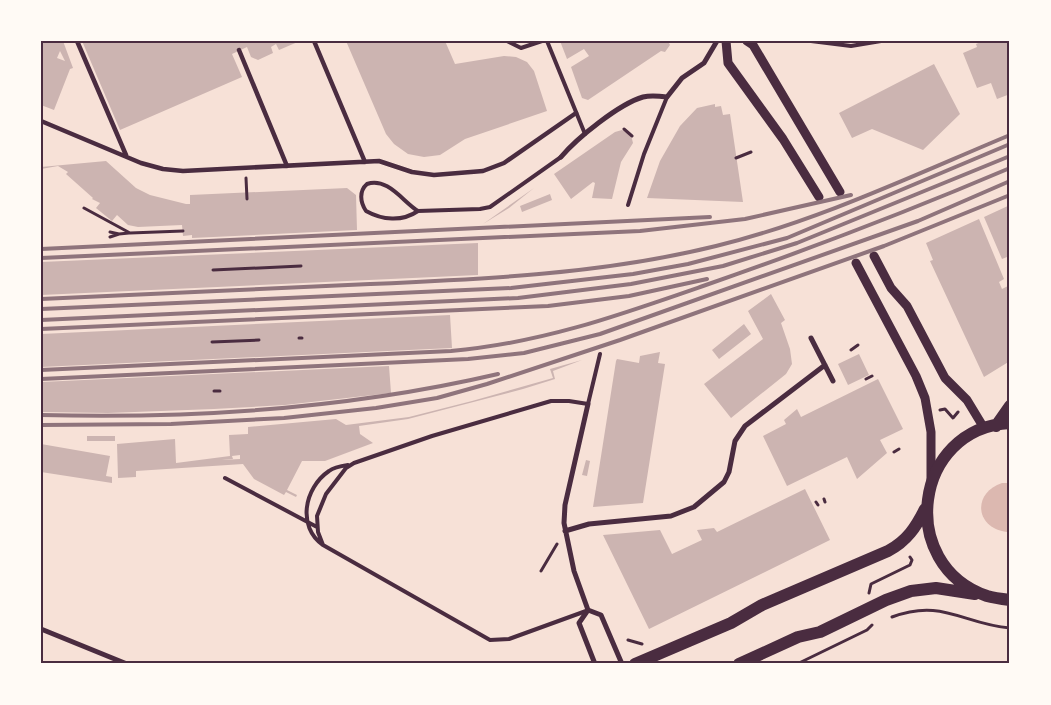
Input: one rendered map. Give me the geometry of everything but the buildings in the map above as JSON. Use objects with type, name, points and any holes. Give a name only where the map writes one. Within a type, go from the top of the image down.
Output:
[{"type":"main road","points":[[990,427],[1010,406]]},
{"type":"main road","points":[[635,664],[730,623],[762,605],[888,551],[900,543],[914,529],[925,509],[931,481],[945,456],[962,440],[990,427],[1010,424]]},
{"type":"main road","points":[[925,509],[929,537],[942,563],[962,584],[987,596]]},
{"type":"main road","points":[[739,664],[798,637],[820,632],[886,600],[911,591],[936,588],[1010,600]]},
{"type":"street","points":[[77,41],[126,155]]},
{"type":"street","points":[[314,41],[365,162]]},
{"type":"street","points":[[561,157],[576,140],[642,97],[667,97],[682,78],[704,63],[718,41]]},
{"type":"street","points":[[726,41],[728,63],[783,139],[819,197]]},
{"type":"street","points":[[747,41],[753,45],[840,192]]},
{"type":"street","points":[[239,50],[287,166]]},
{"type":"street","points":[[41,121],[163,169],[182,171],[379,162],[412,172],[434,175],[483,171],[504,163],[576,113]]},
{"type":"street","points":[[874,256],[891,288],[907,306],[945,378],[990,427]]},
{"type":"street","points":[[856,263],[916,376],[925,398],[932,432],[931,481]]},
{"type":"street","points":[[812,338],[833,380]]},
{"type":"street","points":[[565,531],[589,524],[671,516],[694,507],[724,482],[729,472],[735,441],[745,426],[825,365]]},
{"type":"street","points":[[588,404],[565,505],[565,531],[574,572],[588,610],[601,615],[622,664]]},
{"type":"street","points":[[588,610],[579,623],[595,664]]},
{"type":"street","points":[[41,630],[127,664]]},
{"type":"lane","points":[[507,41],[521,48],[542,41]]},
{"type":"lane","points":[[548,41],[585,134]]},
{"type":"lane","points":[[811,41],[852,46],[881,41]]},
{"type":"lane","points":[[628,205],[644,154],[667,97]]},
{"type":"lane","points":[[418,211],[409,217],[383,219],[373,215],[364,208],[362,189],[367,184],[379,183],[399,195],[408,206],[418,211],[480,209],[490,207],[561,157]]},
{"type":"lane","points":[[588,610],[508,639],[490,640],[324,544],[311,534],[307,522],[306,504],[320,480],[334,468],[432,436],[551,402],[568,401],[588,404],[600,354]]},
{"type":"lane","points":[[324,544],[317,527],[316,516],[326,494],[341,473],[354,463]]},
{"type":"lane","points":[[225,478],[317,527]]},
{"type":"path","points":[[624,129],[632,136]]},
{"type":"path","points":[[736,158],[751,152]]},
{"type":"path","points":[[246,168],[247,200]]},
{"type":"path","points":[[84,208],[130,233]]},
{"type":"path","points":[[110,232],[119,234],[183,231]]},
{"type":"path","points":[[110,238],[119,234]]},
{"type":"path","points":[[213,270],[301,266]]},
{"type":"path","points":[[212,342],[259,340]]},
{"type":"path","points":[[850,350],[858,345]]},
{"type":"path","points":[[866,379],[872,376]]},
{"type":"path","points":[[214,391],[220,391]]},
{"type":"path","points":[[939,410],[945,409],[953,418],[958,412]]},
{"type":"path","points":[[894,452],[899,449]]},
{"type":"path","points":[[541,571],[565,531]]},
{"type":"path","points":[[870,596],[868,592],[871,584],[910,566],[912,560],[910,556]]},
{"type":"path","points":[[892,617],[908,611],[932,609],[950,612],[982,623],[1010,628]]},
{"type":"path","points":[[798,664],[867,630],[872,625]]},
{"type":"shaded area","points":[[1002,483],[1010,483],[1010,531],[1007,532],[996,529],[988,524],[981,510],[986,494],[992,488]]},
{"type":"railway","points":[[41,299],[457,280],[544,274],[631,263],[716,246],[791,224],[865,196],[1010,135]]},
{"type":"railway","points":[[41,309],[511,288],[633,274],[688,264],[787,238],[1010,144]]},
{"type":"railway","points":[[41,320],[518,298],[631,284],[723,266],[797,243],[1010,156]]},
{"type":"railway","points":[[41,370],[451,351],[516,342],[609,318],[742,272],[896,215],[1010,168]]},
{"type":"railway","points":[[41,379],[468,359],[524,353],[600,334],[918,221],[1010,181]]},
{"type":"railway","points":[[41,258],[640,231],[745,219],[851,195]]},
{"type":"railway","points":[[41,425],[171,424],[284,418],[376,408],[437,398],[487,384],[620,340],[884,246],[1010,195]]},
{"type":"railway","points":[[41,249],[710,217]]},
{"type":"railway","points":[[41,329],[548,306],[629,296],[707,279]]},
{"type":"railway","points":[[41,415],[156,415],[271,409],[385,396],[498,374]]}]
